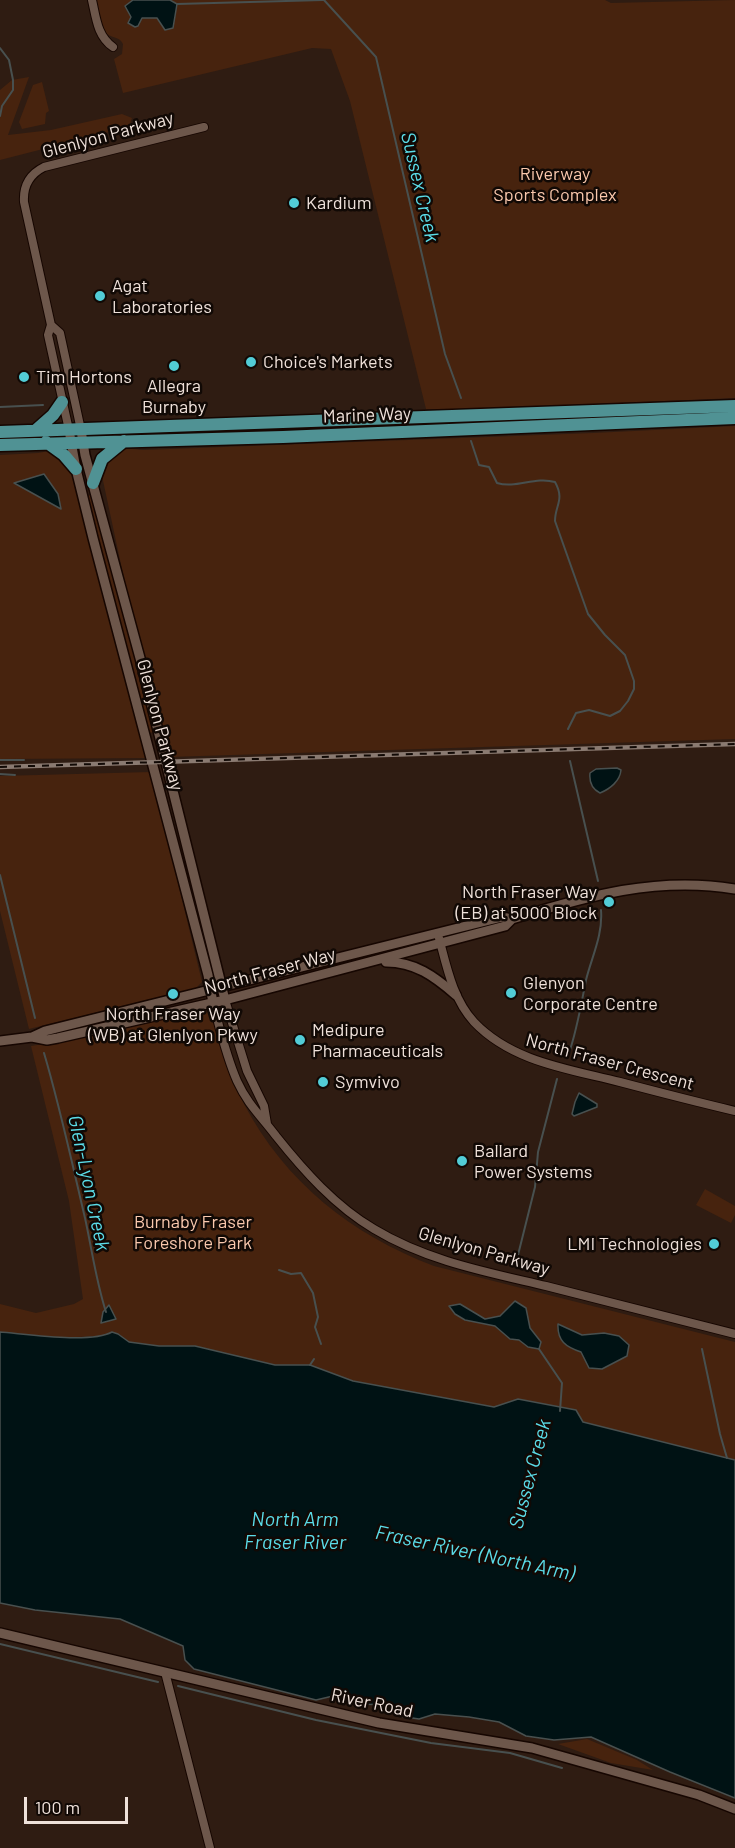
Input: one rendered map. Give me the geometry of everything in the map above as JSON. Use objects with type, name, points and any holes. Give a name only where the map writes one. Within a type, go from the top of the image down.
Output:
[{"type":"main road","points":[[36,430],[53,415],[62,402]]},
{"type":"main road","name":"Marine Way","points":[[0,445],[46,442],[76,436],[735,406]]},
{"type":"main road","name":"Marine Way","points":[[0,432],[36,430],[124,441],[283,437],[735,418]]},
{"type":"main road","points":[[93,483],[102,459],[124,441]]},
{"type":"main road","points":[[46,442],[64,455],[76,469]]},
{"type":"street","points":[[92,0],[100,34],[113,47]]},
{"type":"street","name":"Glenlyon Parkway","points":[[204,127],[44,167],[31,177],[24,193],[24,202],[51,325],[48,335],[62,402],[93,483],[183,826],[225,1000],[247,1071],[264,1106],[267,1124]]},
{"type":"street","name":"Glenlyon Parkway","points":[[51,325],[60,333],[76,436],[76,469],[227,1055],[251,1108],[267,1124],[302,1169],[330,1196],[372,1228],[400,1244],[471,1268],[735,1334]]},
{"type":"street","name":"North Fraser Way","points":[[0,1041],[32,1037],[45,1031],[222,986],[502,917],[512,919],[609,893],[648,886],[686,884],[735,889]]},
{"type":"street","name":"North Fraser Way","points":[[32,1037],[47,1040],[58,1038],[213,1003],[441,944],[505,926],[512,919]]},
{"type":"street","name":"North Fraser Crescent","points":[[438,933],[456,995],[475,1023],[513,1051],[549,1065],[735,1111]]},
{"type":"street","points":[[375,961],[400,962],[421,969],[456,995]]},
{"type":"street","name":"River Road","points":[[0,1633],[379,1723],[532,1748],[699,1795],[735,1809]]},
{"type":"street","points":[[165,1672],[210,1848]]},
{"type":"green space","name":"Riverway Sports Complex","points":[[96,0],[605,0],[611,3],[735,0],[735,398],[480,409],[426,409],[350,101],[331,49],[312,48],[123,93],[114,59],[122,54],[123,44],[120,40],[110,36],[103,28]]},
{"type":"green space","points":[[29,77],[8,135],[51,130],[122,114],[132,118],[129,127],[0,160],[0,90],[12,80]]},
{"type":"green space","points":[[42,82],[49,111],[46,113],[45,124],[22,129],[19,122],[33,85]]},
{"type":"green space","points":[[735,426],[735,739],[169,757],[125,583],[102,476],[105,465],[117,452],[129,449]]},
{"type":"green space","points":[[49,451],[68,465],[72,475],[148,758],[0,759],[0,455]]},
{"type":"green space","points":[[91,495],[154,732],[149,733],[86,496]]},
{"type":"green space","points":[[151,772],[202,982],[196,988],[29,1029],[0,911],[0,776]]},
{"type":"green space","name":"Burnaby Fraser Foreshore Park","points":[[202,1009],[208,1010],[211,1014],[229,1071],[244,1104],[279,1158],[324,1203],[375,1239],[434,1266],[735,1342],[735,1483],[557,1423],[326,1392],[103,1336],[0,1340],[0,1304],[36,1313],[74,1304],[83,1299],[69,1201],[31,1046],[86,1037]]},
{"type":"green space","points":[[705,1189],[735,1206],[735,1215],[731,1223],[696,1205]]},
{"type":"green space","points":[[587,1739],[637,1760],[653,1770],[611,1763],[558,1744]]},
{"type":"water","points":[[133,0],[170,0],[177,4],[173,28],[165,30],[157,18],[142,18],[135,27],[128,23],[131,17],[125,6]]},
{"type":"water","points":[[44,474],[58,494],[61,509],[14,483]]},
{"type":"water","points":[[617,768],[621,770],[614,784],[600,793],[593,787],[590,773],[596,769]]},
{"type":"water","points":[[579,1093],[597,1104],[597,1107],[574,1116],[572,1114]]},
{"type":"water","points":[[515,1301],[526,1308],[530,1328],[541,1342],[539,1349],[528,1347],[519,1340],[510,1339],[495,1326],[465,1320],[455,1314],[449,1306],[460,1304],[485,1319],[500,1316]]},
{"type":"water","points":[[109,1305],[116,1319],[101,1323],[103,1312]]},
{"type":"water","points":[[558,1324],[582,1335],[604,1333],[619,1336],[629,1345],[627,1356],[602,1369],[589,1368],[581,1352],[571,1348],[561,1339]]},
{"type":"water","name":"North Arm Fraser River","points":[[0,1332],[74,1338],[102,1336],[112,1332],[129,1342],[159,1346],[195,1346],[275,1365],[310,1365],[353,1381],[494,1407],[518,1399],[576,1410],[583,1422],[735,1460],[735,1798],[591,1737],[554,1740],[526,1736],[499,1722],[435,1714],[419,1719],[399,1716],[386,1705],[361,1704],[333,1696],[316,1700],[194,1669],[185,1660],[183,1646],[120,1619],[35,1610],[0,1603]]},
{"type":"waterway","points":[[177,4],[323,0]]},
{"type":"waterway","name":"Sussex Creek","points":[[324,0],[376,57],[445,354],[461,398]]},
{"type":"waterway","name":"Glen-Lyon Creek","points":[[0,48],[9,60],[13,80],[13,90],[2,106],[0,116]]},
{"type":"waterway","points":[[0,407],[43,405]]},
{"type":"waterway","name":"Sussex Creek","points":[[471,441],[479,465],[489,467],[497,483],[511,485],[540,480],[555,482],[559,493],[555,521],[588,614],[625,655],[634,681],[634,689],[620,711],[610,716],[589,710],[576,713],[568,729]]},
{"type":"waterway","points":[[0,760],[24,760]]},
{"type":"waterway","name":"Sussex Creek","points":[[570,761],[598,881]]},
{"type":"waterway","points":[[0,774],[15,775]]},
{"type":"waterway","name":"Glen-Lyon Creek","points":[[0,875],[35,1018]]},
{"type":"waterway","name":"Sussex Creek","points":[[569,1053],[586,980],[599,937],[601,910]]},
{"type":"waterway","name":"Glen-Lyon Creek","points":[[44,1053],[66,1135],[106,1312]]},
{"type":"waterway","name":"Sussex Creek","points":[[516,1263],[535,1187],[538,1152],[557,1079]]},
{"type":"waterway","points":[[279,1270],[291,1274],[301,1273],[313,1293],[318,1317],[315,1327],[321,1344]]},
{"type":"waterway","name":"Sussex Creek","points":[[539,1349],[562,1383],[560,1411]]},
{"type":"waterway","points":[[702,1349],[727,1458]]},
{"type":"waterway","points":[[310,1365],[314,1359]]},
{"type":"waterway","points":[[0,1644],[158,1682]]},
{"type":"waterway","points":[[178,1686],[316,1720],[431,1743],[510,1753],[562,1768]]},
{"type":"railway","points":[[0,767],[735,744]]},
{"type":"place","name":"Kardium","points":[[294,203]]},
{"type":"place","name":"Agat Laboratories","points":[[100,296]]},
{"type":"place","name":"Choice's Markets","points":[[251,362]]},
{"type":"place","name":"Allegra Burnaby","points":[[174,366]]},
{"type":"place","name":"Tim Hortons","points":[[24,377]]},
{"type":"place","name":"North Fraser Way (EB) at 5000 Block","points":[[609,902]]},
{"type":"place","name":"Glenyon Corporate Centre","points":[[511,993]]},
{"type":"place","name":"North Fraser Way (WB) at Glenlyon Pkwy","points":[[173,994]]},
{"type":"place","name":"Medipure Pharmaceuticals","points":[[300,1040]]},
{"type":"place","name":"Symvivo","points":[[323,1082]]},
{"type":"place","name":"Ballard Power Systems","points":[[462,1161]]},
{"type":"place","name":"LMI Technologies","points":[[714,1244]]},
{"type":"water label","name":"Fraser River (North Arm)","points":[[475,1553]]}]
